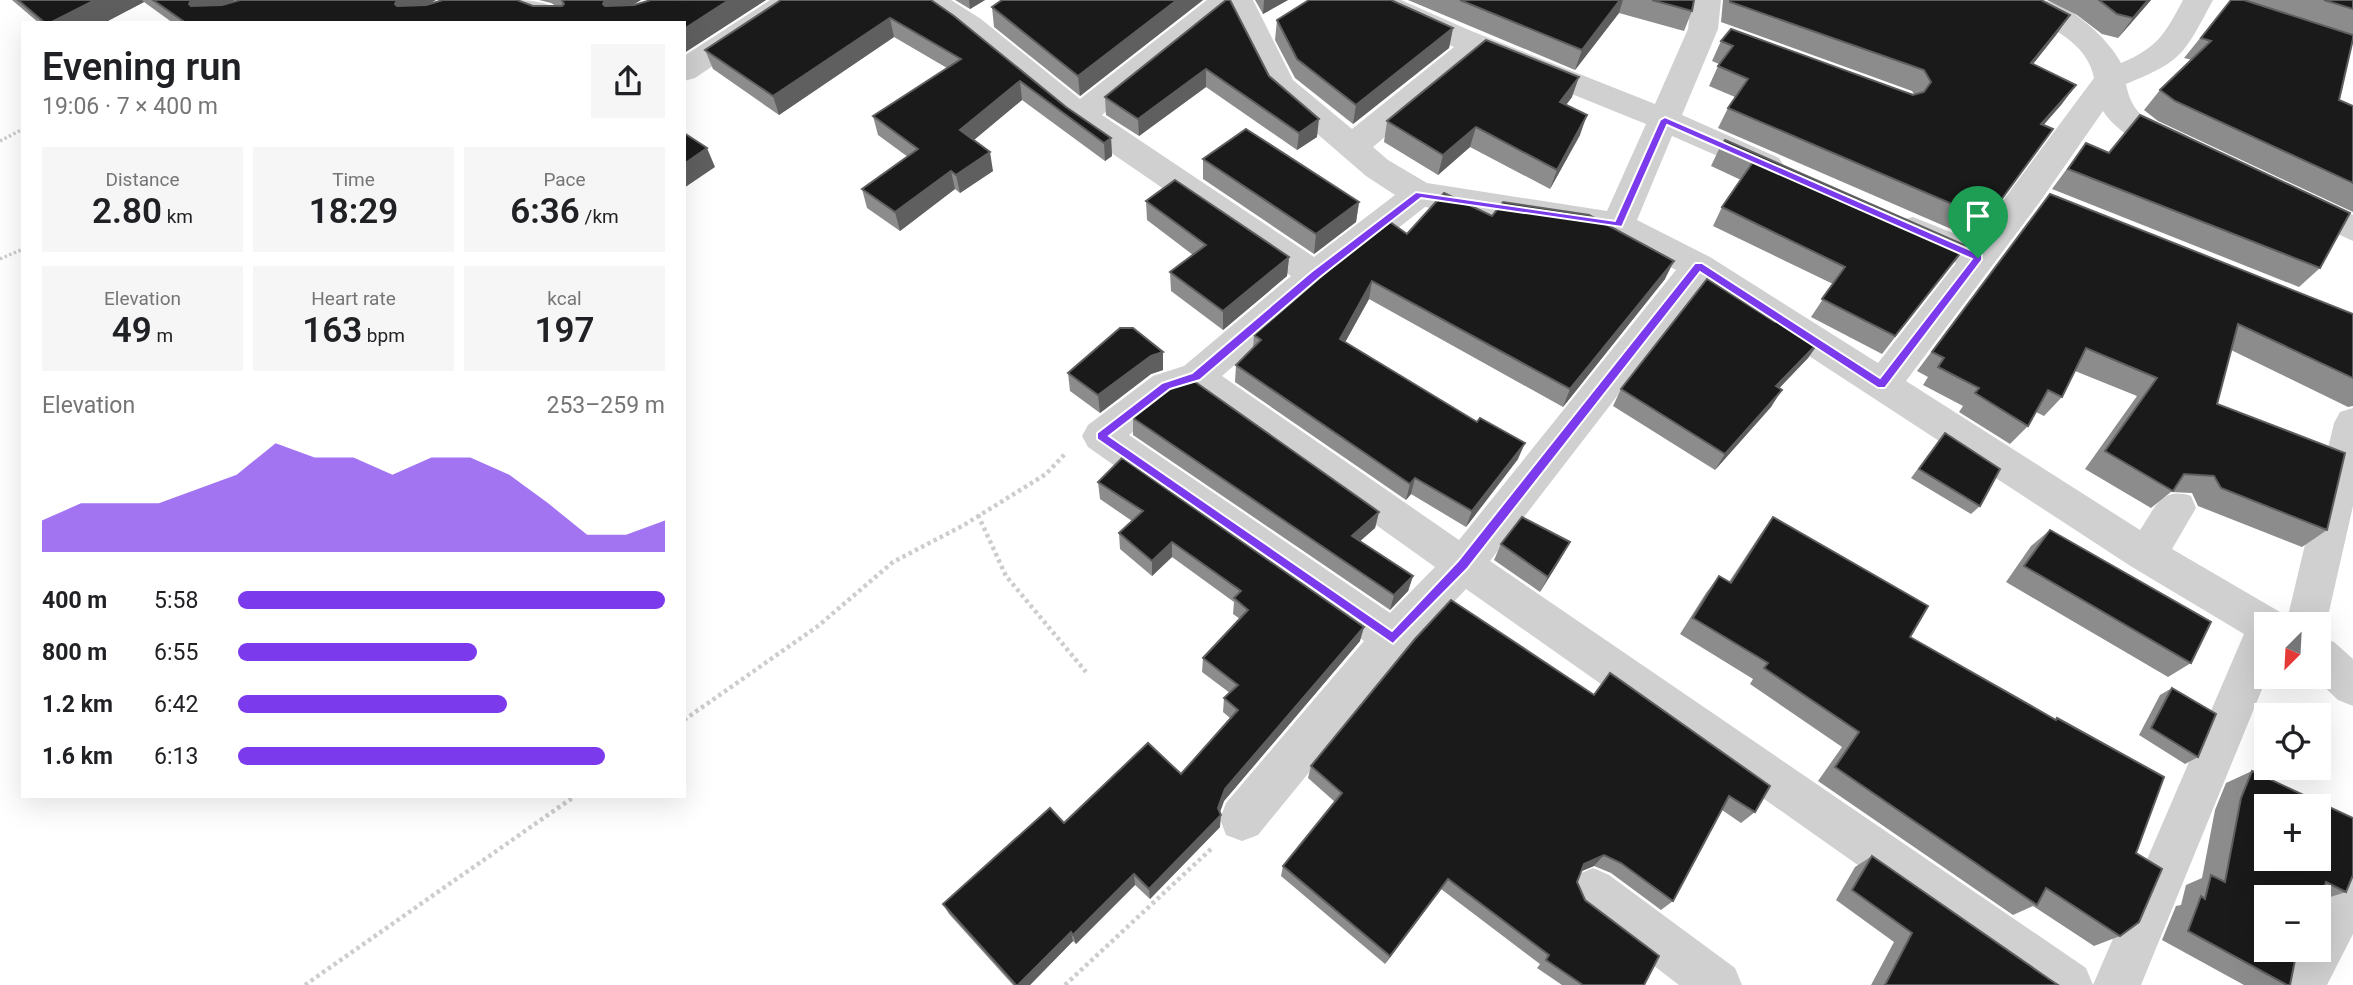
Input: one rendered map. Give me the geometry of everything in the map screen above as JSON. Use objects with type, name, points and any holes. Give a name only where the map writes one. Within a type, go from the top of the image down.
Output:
[{"type":"street","points":[[521,0],[553,21]]},
{"type":"street","points":[[686,70],[790,0]]},
{"type":"street","points":[[931,0],[980,19],[1080,116],[1315,275]]},
{"type":"street","points":[[1080,116],[1226,0]]},
{"type":"street","points":[[1238,0],[1266,29],[1281,86],[1377,168],[1419,194],[1618,225],[1698,266],[2146,555],[2254,618]]},
{"type":"street","points":[[1376,0],[1476,44],[1665,120],[1798,180]]},
{"type":"street","points":[[2018,0],[2076,30],[2103,57],[2117,108],[2129,120],[2146,131],[2212,160]]},
{"type":"street","points":[[1882,385],[1978,258],[2040,200],[2110,79],[2154,61],[2175,43],[2209,3]]},
{"type":"street","points":[[1618,225],[1665,120],[1713,23]]},
{"type":"street","points":[[1353,146],[1476,44]]},
{"type":"street","points":[[2271,189],[2353,229]]},
{"type":"street","points":[[1393,638],[1101,436],[1166,386],[1196,377],[1315,275],[1419,194]]},
{"type":"street","points":[[1882,217],[1978,258]]},
{"type":"street","points":[[1242,819],[1393,638],[1463,565],[1698,266]]},
{"type":"street","points":[[1196,377],[2069,985]]},
{"type":"street","points":[[2309,612],[2353,423]]},
{"type":"street","points":[[2146,555],[2177,508]]},
{"type":"street","points":[[2117,985],[2254,660]]},
{"type":"street","points":[[2331,666],[2353,686]]},
{"type":"street","points":[[2331,927],[2353,878]]},
{"type":"street","points":[[1593,891],[1718,985]]},
{"type":"street","points":[[2304,985],[2313,962]]},
{"type":"path","points":[[0,141],[21,129]]},
{"type":"path","points":[[0,259],[21,250]]},
{"type":"path","points":[[686,719],[818,626],[892,562],[1046,474],[1087,436],[1101,436]]},
{"type":"path","points":[[978,515],[1006,576],[1086,672]]},
{"type":"path","points":[[305,985],[572,798]]},
{"type":"path","points":[[1065,985],[1242,819]]},
{"type":"building","points":[[18,0],[95,0],[54,21],[43,21]]},
{"type":"building","points":[[153,0],[191,0],[191,6],[222,5],[240,0],[397,0],[397,6],[426,5],[443,0],[517,0],[533,6],[562,6],[562,0],[605,0],[605,6],[634,5],[651,0],[729,0],[686,28],[686,21],[183,21]]},
{"type":"building","points":[[781,0],[931,0],[1066,107],[1111,138],[1104,143],[1020,81],[960,130],[990,152],[956,175],[951,171],[895,212],[862,189],[918,149],[873,116],[961,59],[890,18],[773,96],[705,50]]},
{"type":"building","points":[[1002,0],[1177,0],[1078,76],[992,7]]},
{"type":"building","points":[[1226,0],[1230,0],[1269,76],[1319,119],[1299,133],[1206,69],[1138,119],[1105,97]]},
{"type":"building","points":[[1309,0],[1391,0],[1453,28],[1356,105],[1297,59],[1277,20]]},
{"type":"building","points":[[1460,0],[1620,0],[1582,50]]},
{"type":"building","points":[[1652,0],[1694,0],[1692,11]]},
{"type":"building","points":[[1730,0],[2041,0],[2070,15],[2031,63],[2076,85],[2041,124],[2053,129],[1987,219],[1728,108],[1748,79],[1718,66],[1733,46],[1721,41],[1731,29],[1913,95],[1924,92],[1931,82],[1924,70]]},
{"type":"building","points":[[2099,0],[2148,0],[2133,18],[2117,14]]},
{"type":"building","points":[[2231,0],[2244,0],[2353,35],[2339,100],[2353,106],[2353,183],[2175,101],[2160,90],[2211,41],[2201,38]]},
{"type":"building","points":[[2324,0],[2353,0],[2353,9]]},
{"type":"building","points":[[1486,40],[1579,77],[1560,102],[1587,115],[1557,170],[1476,127],[1443,155],[1387,121]]},
{"type":"building","points":[[2140,115],[2350,213],[2320,268],[2068,169],[2086,143],[2109,153]]},
{"type":"building","points":[[1246,129],[1359,202],[1316,234],[1203,159]]},
{"type":"building","points":[[686,134],[707,148],[686,163]]},
{"type":"building","points":[[1725,140],[1966,246],[1895,336],[1822,299],[1845,267],[1722,207],[1753,162],[1720,147]]},
{"type":"building","points":[[1175,180],[1289,257],[1223,311],[1170,272],[1206,245],[1146,201]]},
{"type":"building","points":[[1444,193],[1492,216],[1503,202],[1589,215],[1674,261],[1570,389],[1372,281],[1340,339],[1477,422],[1480,418],[1525,443],[1472,511],[1415,478],[1410,484],[1236,365],[1261,340],[1254,335],[1331,268],[1390,222],[1407,234]]},
{"type":"building","points":[[2050,194],[2353,314],[2353,378],[2238,324],[2217,404],[2345,453],[2327,530],[2221,488],[2214,476],[2184,474],[2173,491],[2105,451],[2157,378],[2086,348],[2062,397],[2048,390],[2028,426],[1975,393],[1979,388],[1938,367],[1944,358],[1932,352]]},
{"type":"building","points":[[1707,279],[1775,322],[1781,316],[1820,341],[1776,386],[1782,390],[1725,454],[1621,389]]},
{"type":"building","points":[[1120,328],[1133,328],[1163,352],[1151,356],[1098,395],[1068,373]]},
{"type":"building","points":[[1191,379],[1379,512],[1352,536],[1413,576],[1394,595],[1133,418],[1179,382]]},
{"type":"building","points":[[1945,433],[2000,469],[1980,506],[1919,469]]},
{"type":"building","points":[[1122,458],[1364,627],[1225,789],[1218,808],[1221,815],[1149,889],[1134,874],[1073,935],[1071,932],[1016,985],[943,904],[1050,808],[1064,823],[1148,743],[1181,774],[1238,710],[1224,698],[1238,685],[1203,658],[1248,610],[1234,598],[1241,591],[1172,542],[1152,561],[1119,533],[1143,511],[1098,482]]},
{"type":"building","points":[[1522,517],[1570,542],[1548,577],[1501,544]]},
{"type":"building","points":[[1773,517],[1928,606],[1910,637],[2056,720],[2057,718],[2164,777],[2136,853],[2162,869],[2139,922],[2120,936],[2046,888],[2037,905],[1835,767],[1859,732],[1764,668],[1768,663],[1693,618],[1719,576],[1731,583]]},
{"type":"building","points":[[2050,530],[2211,622],[2191,663],[2024,566]]},
{"type":"building","points":[[1451,600],[1594,695],[1610,673],[1770,786],[1755,812],[1729,796],[1673,901],[1621,863],[1604,855],[1584,864],[1577,882],[1585,900],[1659,956],[1644,985],[1583,985],[1546,960],[1549,955],[1448,879],[1390,956],[1283,866],[1342,793],[1311,766],[1415,639]]},
{"type":"building","points":[[2172,688],[2216,714],[2198,757],[2151,728]]},
{"type":"building","points":[[2252,771],[2254,780],[2271,780],[2301,794],[2254,794],[2254,871],[2331,871],[2331,808],[2353,818],[2353,875],[2346,892],[2326,882],[2325,885],[2254,885],[2254,962],[2295,962],[2290,985],[2188,931],[2201,896],[2205,899],[2211,875],[2225,882],[2241,798]]},
{"type":"building","points":[[1872,856],[2058,985],[1885,985],[1912,933],[1852,890]]},
{"type":"route","points":[[1665,120],[1978,258],[1882,385],[1698,266],[1463,565],[1393,638],[1101,436],[1166,386],[1196,377],[1315,275],[1419,194],[1618,225],[1665,120]]}]
